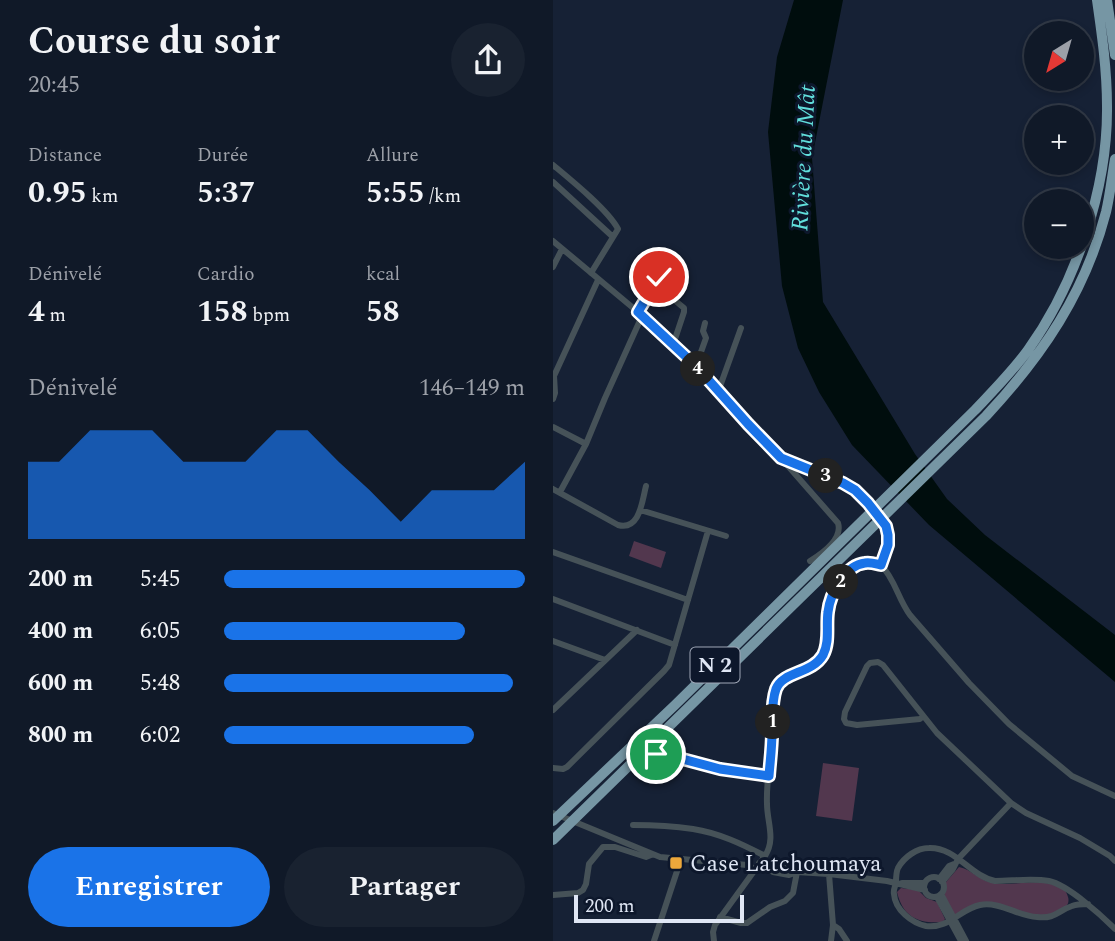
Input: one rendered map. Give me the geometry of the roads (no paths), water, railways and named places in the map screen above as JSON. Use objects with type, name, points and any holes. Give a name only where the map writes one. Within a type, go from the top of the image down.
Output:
[{"type":"highway","name":"N 2","points":[[553,821],[975,410],[1017,364],[1039,333],[1066,286],[1081,249],[1097,191],[1105,144],[1105,64],[1095,0]]},
{"type":"highway","points":[[1107,0],[1115,55]]},
{"type":"highway","name":"N 2","points":[[556,838],[986,416],[1030,365],[1064,314],[1086,268],[1100,231],[1115,159]]},
{"type":"street","points":[[553,165],[594,201],[618,229],[591,273]]},
{"type":"street","points":[[553,182],[613,237]]},
{"type":"street","points":[[553,242],[640,314],[696,366],[838,523],[841,530],[838,535],[810,561]]},
{"type":"street","points":[[553,267],[562,249]]},
{"type":"street","points":[[646,486],[634,522],[625,527],[557,491],[586,444],[640,314],[659,277]]},
{"type":"street","points":[[673,345],[684,308],[672,298],[672,294],[681,279]]},
{"type":"street","points":[[554,394],[554,376],[598,280]]},
{"type":"street","points":[[696,366],[706,338],[702,331],[705,323]]},
{"type":"street","points":[[718,392],[741,328]]},
{"type":"street","points":[[553,428],[586,444]]},
{"type":"street","points":[[781,458],[843,483],[868,503],[886,526],[888,535],[888,545],[881,565]]},
{"type":"street","points":[[640,510],[726,536]]},
{"type":"street","points":[[553,768],[567,767],[669,665],[708,531]]},
{"type":"street","points":[[553,552],[688,600]]},
{"type":"street","points":[[714,941],[715,925],[770,849],[767,805],[776,690],[784,680],[817,664],[826,646],[828,611],[833,594],[848,571],[859,564],[865,562],[881,565],[910,615],[1009,724],[1072,776],[1115,796]]},
{"type":"street","points":[[553,598],[675,645]]},
{"type":"street","points":[[553,710],[637,630]]},
{"type":"street","points":[[553,641],[605,660]]},
{"type":"street","points":[[922,717],[857,725],[846,723],[844,719],[867,666],[875,661],[883,665],[922,717],[1011,803],[1080,838],[1115,860]]},
{"type":"street","points":[[642,771],[656,754],[660,753],[720,769],[769,776]]},
{"type":"street","points":[[939,895],[928,895],[925,887],[929,879],[940,880],[953,869],[956,861],[1011,803]]},
{"type":"street","points":[[553,813],[651,855],[747,865],[761,862]]},
{"type":"street","points":[[633,825],[694,829],[735,841],[761,862],[797,872],[925,887]]},
{"type":"street","points":[[553,895],[578,893],[583,890],[589,864],[603,846],[646,857],[651,855]]},
{"type":"street","points":[[1088,904],[1070,906],[1059,914],[1039,918],[1023,916],[987,904],[970,908],[952,921],[939,926],[927,926],[905,915],[894,894],[898,883],[897,870],[905,859],[915,851],[928,848],[940,850],[987,880],[1052,881],[1059,884],[1097,910],[1115,929]]},
{"type":"street","points":[[654,941],[681,859]]},
{"type":"street","points":[[720,917],[747,923],[770,907],[785,901],[793,893],[797,872]]},
{"type":"street","points":[[829,874],[833,925],[831,941]]},
{"type":"street","points":[[939,895],[944,888],[940,880]]},
{"type":"street","points":[[1070,892],[1070,906]]},
{"type":"street","points":[[939,895],[961,941]]},
{"type":"street","points":[[952,921],[966,941]]},
{"type":"street","points":[[833,925],[847,941]]},
{"type":"water","name":"Rivière du Mât","points":[[794,0],[843,0],[812,158],[823,302],[915,454],[947,499],[985,535],[1115,635],[1115,682],[929,525],[852,445],[819,392],[798,348],[782,286],[768,132],[777,57]]},
{"type":"place","name":"Case Latchoumaya","points":[[676,863]]}]
